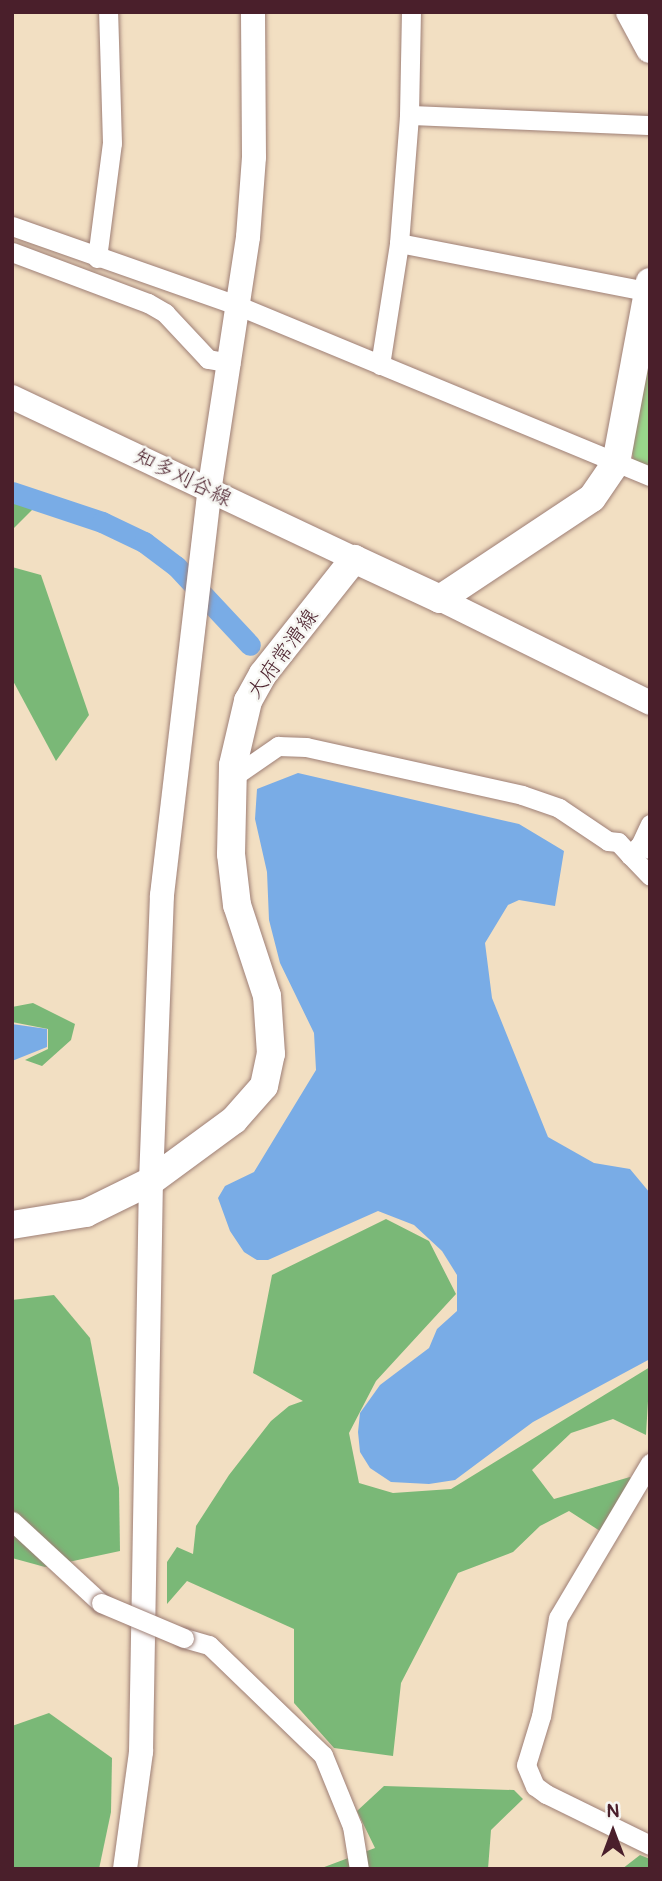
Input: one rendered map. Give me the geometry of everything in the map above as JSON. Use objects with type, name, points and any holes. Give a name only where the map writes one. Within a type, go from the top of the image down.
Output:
[{"type":"main road","points":[[630,12],[650,49]]},
{"type":"main road","points":[[354,559],[440,599],[568,518],[592,498],[616,463],[648,287]]},
{"type":"main road","name":"大府常滑線","points":[[12,1226],[86,1213],[151,1181],[251,1102],[264,1086],[271,1054],[267,996],[237,905],[232,854],[233,777],[237,732],[248,701],[263,674],[354,559]]},
{"type":"street","points":[[97,258],[112,143],[108,12]]},
{"type":"street","points":[[125,1869],[141,1752],[151,1181],[162,895],[209,492],[239,306],[254,157],[253,12]]},
{"type":"street","points":[[380,365],[399,243],[409,116],[411,12]]},
{"type":"street","points":[[409,116],[650,125]]},
{"type":"street","points":[[12,226],[239,306],[650,476]]},
{"type":"street","points":[[399,243],[648,287]]},
{"type":"street","points":[[12,252],[148,303],[165,313],[208,359],[231,363]]},
{"type":"street","name":"知多刈谷線","points":[[12,397],[354,559]]},
{"type":"street","points":[[440,599],[650,703]]},
{"type":"street","points":[[233,777],[278,747],[306,747],[522,795],[559,808],[608,841],[640,850]]},
{"type":"street","points":[[650,824],[640,850],[650,876]]},
{"type":"street","points":[[650,1463],[558,1618],[541,1716],[526,1765],[535,1786],[546,1794],[650,1845]]},
{"type":"street","points":[[12,1521],[101,1603],[184,1638],[209,1645],[323,1755],[352,1826],[359,1869]]},
{"type":"green space","points":[[650,342],[650,467],[634,461],[631,448]]},
{"type":"green space","points":[[12,495],[38,504],[12,530]]},
{"type":"green space","points":[[12,567],[41,575],[89,715],[56,761],[12,679]]},
{"type":"green space","points":[[33,1003],[75,1024],[71,1040],[42,1066],[25,1060],[48,1049],[48,1029],[12,1022],[12,1007]]},
{"type":"green space","points":[[386,1219],[429,1241],[456,1294],[376,1381],[349,1433],[359,1483],[393,1493],[451,1489],[650,1367],[646,1435],[613,1419],[571,1433],[532,1470],[554,1499],[630,1477],[633,1482],[600,1531],[569,1511],[540,1526],[513,1552],[458,1573],[401,1683],[393,1756],[334,1748],[294,1703],[294,1629],[187,1581],[167,1604],[167,1562],[177,1547],[193,1554],[196,1526],[229,1475],[271,1421],[289,1406],[303,1401],[253,1373],[272,1275]]},
{"type":"green space","points":[[54,1295],[90,1338],[119,1488],[120,1551],[45,1567],[12,1558],[12,1300]]},
{"type":"green space","points":[[49,1713],[112,1758],[111,1812],[99,1869],[12,1869],[12,1726]]},
{"type":"green space","points":[[384,1786],[514,1790],[523,1799],[491,1830],[488,1869],[319,1869],[375,1848],[357,1811]]},
{"type":"green space","points":[[640,1855],[650,1859],[650,1869],[622,1869]]},
{"type":"water","points":[[298,773],[519,824],[564,851],[555,906],[519,900],[508,905],[485,943],[492,998],[548,1137],[594,1163],[630,1169],[650,1193],[650,1359],[533,1422],[455,1480],[429,1484],[391,1482],[370,1468],[360,1452],[358,1432],[360,1413],[380,1385],[429,1348],[437,1329],[457,1311],[457,1275],[442,1251],[414,1225],[378,1211],[268,1260],[257,1260],[244,1252],[230,1231],[218,1198],[225,1186],[254,1172],[316,1070],[314,1033],[280,963],[269,920],[267,872],[255,819],[257,789]]},
{"type":"water","points":[[12,1024],[47,1029],[47,1047],[12,1061]]},
{"type":"waterway","points":[[12,492],[102,522],[144,542],[176,566],[250,645]]}]
